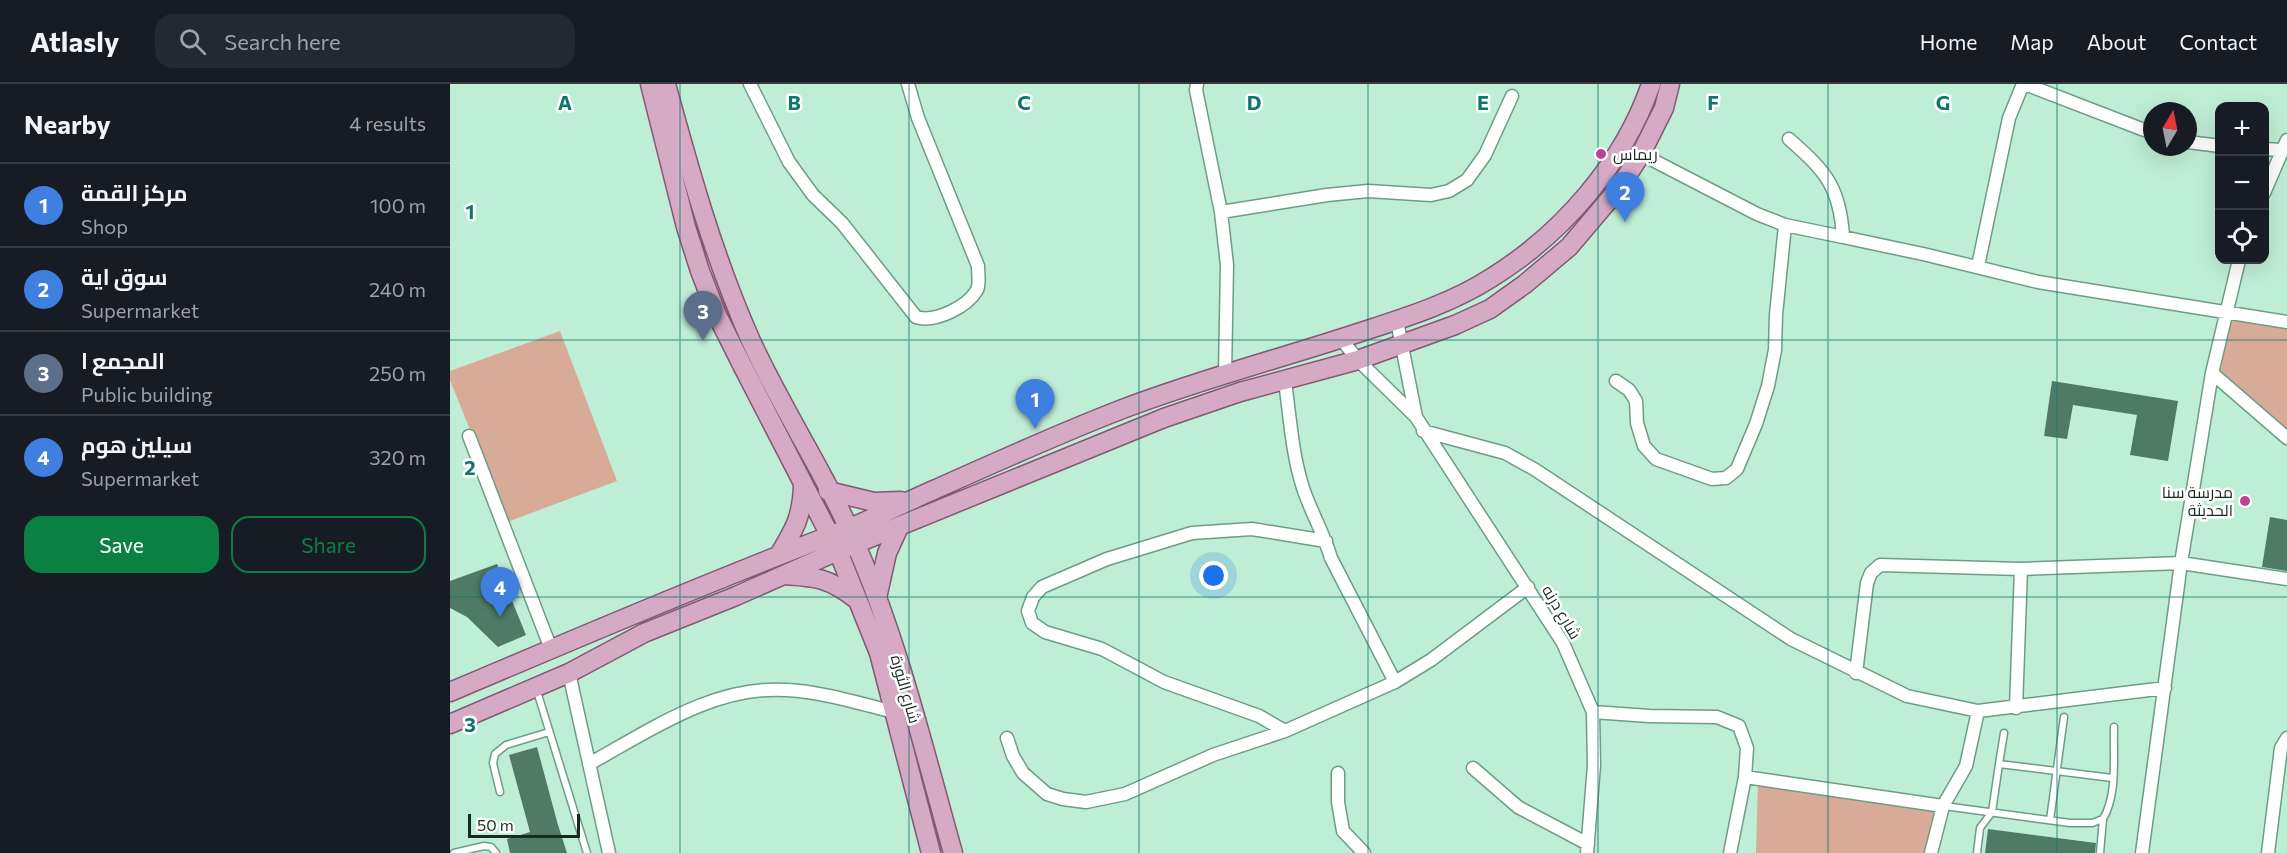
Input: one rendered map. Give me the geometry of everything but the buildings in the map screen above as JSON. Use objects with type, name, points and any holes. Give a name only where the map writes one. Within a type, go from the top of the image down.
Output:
[{"type":"main road","name":"شارع الثورة","points":[[650,84],[686,227],[700,271],[737,355],[833,543],[879,653],[931,853]]},
{"type":"main road","name":"شارع الثورة","points":[[666,84],[693,183],[720,267],[752,343],[852,537],[877,598],[894,646],[953,853]]},
{"type":"main road","points":[[852,537],[909,501],[1120,410],[1225,374],[1397,321],[1450,300],[1491,278],[1532,249],[1598,182],[1626,139],[1646,101],[1651,84]]},
{"type":"main road","points":[[450,692],[779,555],[899,527],[1164,418],[1240,393],[1358,360],[1491,309],[1569,247],[1619,188],[1641,154],[1664,108],[1670,84]]},
{"type":"main road","points":[[700,271],[720,267]]},
{"type":"main road","points":[[779,555],[799,520],[803,483]]},
{"type":"main road","points":[[828,491],[874,502],[909,501]]},
{"type":"main road","points":[[877,598],[887,553],[899,527]]},
{"type":"main road","points":[[450,724],[568,674],[644,633],[783,575],[833,543]]},
{"type":"main road","points":[[783,575],[817,578],[838,585],[856,599]]},
{"type":"street","points":[[750,84],[789,162],[813,195],[842,223],[916,317],[925,320],[963,307],[978,288],[978,266],[918,118],[908,84]]},
{"type":"street","points":[[1197,84],[1196,90],[1221,212],[1227,265],[1225,374]]},
{"type":"street","points":[[1978,267],[2008,118],[2024,84],[2143,130]]},
{"type":"street","points":[[1221,212],[1275,202],[1358,192],[1431,195],[1449,191],[1467,180],[1485,155],[1512,96]]},
{"type":"street","points":[[1789,139],[1820,166],[1830,183],[1842,213],[1843,237]]},
{"type":"street","points":[[2197,143],[2215,145]]},
{"type":"street","points":[[2269,148],[2285,145]]},
{"type":"street","points":[[2269,183],[2285,145]]},
{"type":"street","points":[[1641,154],[1730,201],[1785,225],[2038,282],[2287,322]]},
{"type":"street","points":[[1616,381],[1629,390],[1636,401],[1637,423],[1644,446],[1656,459],[1712,478],[1726,478],[1737,469],[1756,424],[1768,386],[1775,350],[1785,225]]},
{"type":"street","points":[[2142,853],[2181,563],[2212,373],[2238,264]]},
{"type":"street","name":"شارع درنه","points":[[1397,321],[1416,417],[1423,431],[1563,643],[1593,712],[1594,765],[1587,848]]},
{"type":"street","name":"شارع درنه","points":[[1341,339],[1358,360],[1416,417]]},
{"type":"street","points":[[2212,373],[2287,438]]},
{"type":"street","points":[[1285,382],[1291,431],[1303,488],[1331,558],[1395,682]]},
{"type":"street","points":[[1423,431],[1505,453],[1534,469],[1782,633],[1856,673],[1907,696],[1978,711],[2165,688]]},
{"type":"street","points":[[469,436],[551,649]]},
{"type":"street","points":[[1285,731],[1259,716],[1164,682],[1102,649],[1045,632],[1032,623],[1028,611],[1033,597],[1042,587],[1107,559],[1192,533],[1252,529],[1326,541]]},
{"type":"street","points":[[1856,673],[1867,583],[1871,573],[1880,565],[2021,569],[2181,563],[2287,579]]},
{"type":"street","points":[[2016,708],[2021,569]]},
{"type":"street","points":[[1007,738],[1013,756],[1023,773],[1047,794],[1086,802],[1125,794],[1213,755],[1285,731],[1395,682],[1431,660],[1528,587]]},
{"type":"street","points":[[568,674],[609,853]]},
{"type":"street","points":[[589,764],[692,709],[742,693],[786,690],[821,693],[894,712]]},
{"type":"street","points":[[1931,853],[1943,806],[1966,766],[1978,711]]},
{"type":"street","points":[[1593,712],[1717,717],[1738,726],[1747,748],[1745,777],[1730,853]]},
{"type":"street","points":[[2268,853],[2280,748],[2287,738]]},
{"type":"street","points":[[1473,768],[1518,807],[1587,848]]},
{"type":"street","points":[[1338,773],[1338,802],[1343,831],[1364,853]]},
{"type":"street","points":[[1745,777],[1943,806]]},
{"type":"lane","points":[[536,687],[587,853]]},
{"type":"lane","points":[[2049,820],[2064,717]]},
{"type":"lane","points":[[2100,853],[2103,819],[2110,809],[2114,727]]},
{"type":"lane","points":[[500,792],[493,763],[495,754],[506,745],[549,732]]},
{"type":"lane","points":[[1977,853],[1980,828],[1992,812],[2004,733]]},
{"type":"lane","points":[[1999,764],[2112,778]]},
{"type":"lane","points":[[1943,806],[2049,820],[2092,823],[2103,819]]},
{"type":"lane","points":[[454,853],[484,846],[491,847],[496,853]]},
{"type":"shaded area","points":[[2227,315],[2287,324],[2287,436],[2214,372]]},
{"type":"shaded area","points":[[560,331],[617,481],[507,522],[450,380],[450,371]]},
{"type":"shaded area","points":[[1758,782],[1935,809],[1925,853],[1756,853]]},
{"type":"place","name":"ريماس","points":[[1601,154]]},
{"type":"place","name":"سوق اية","points":[[1625,222]]},
{"type":"place","name":"المجمع ا","points":[[703,341]]},
{"type":"place","name":"مركز القمة","points":[[1035,429]]},
{"type":"place","name":"مدرسة سنا الحديثة","points":[[2245,501]]},
{"type":"place","name":"سيلين هوم","points":[[500,617]]}]
